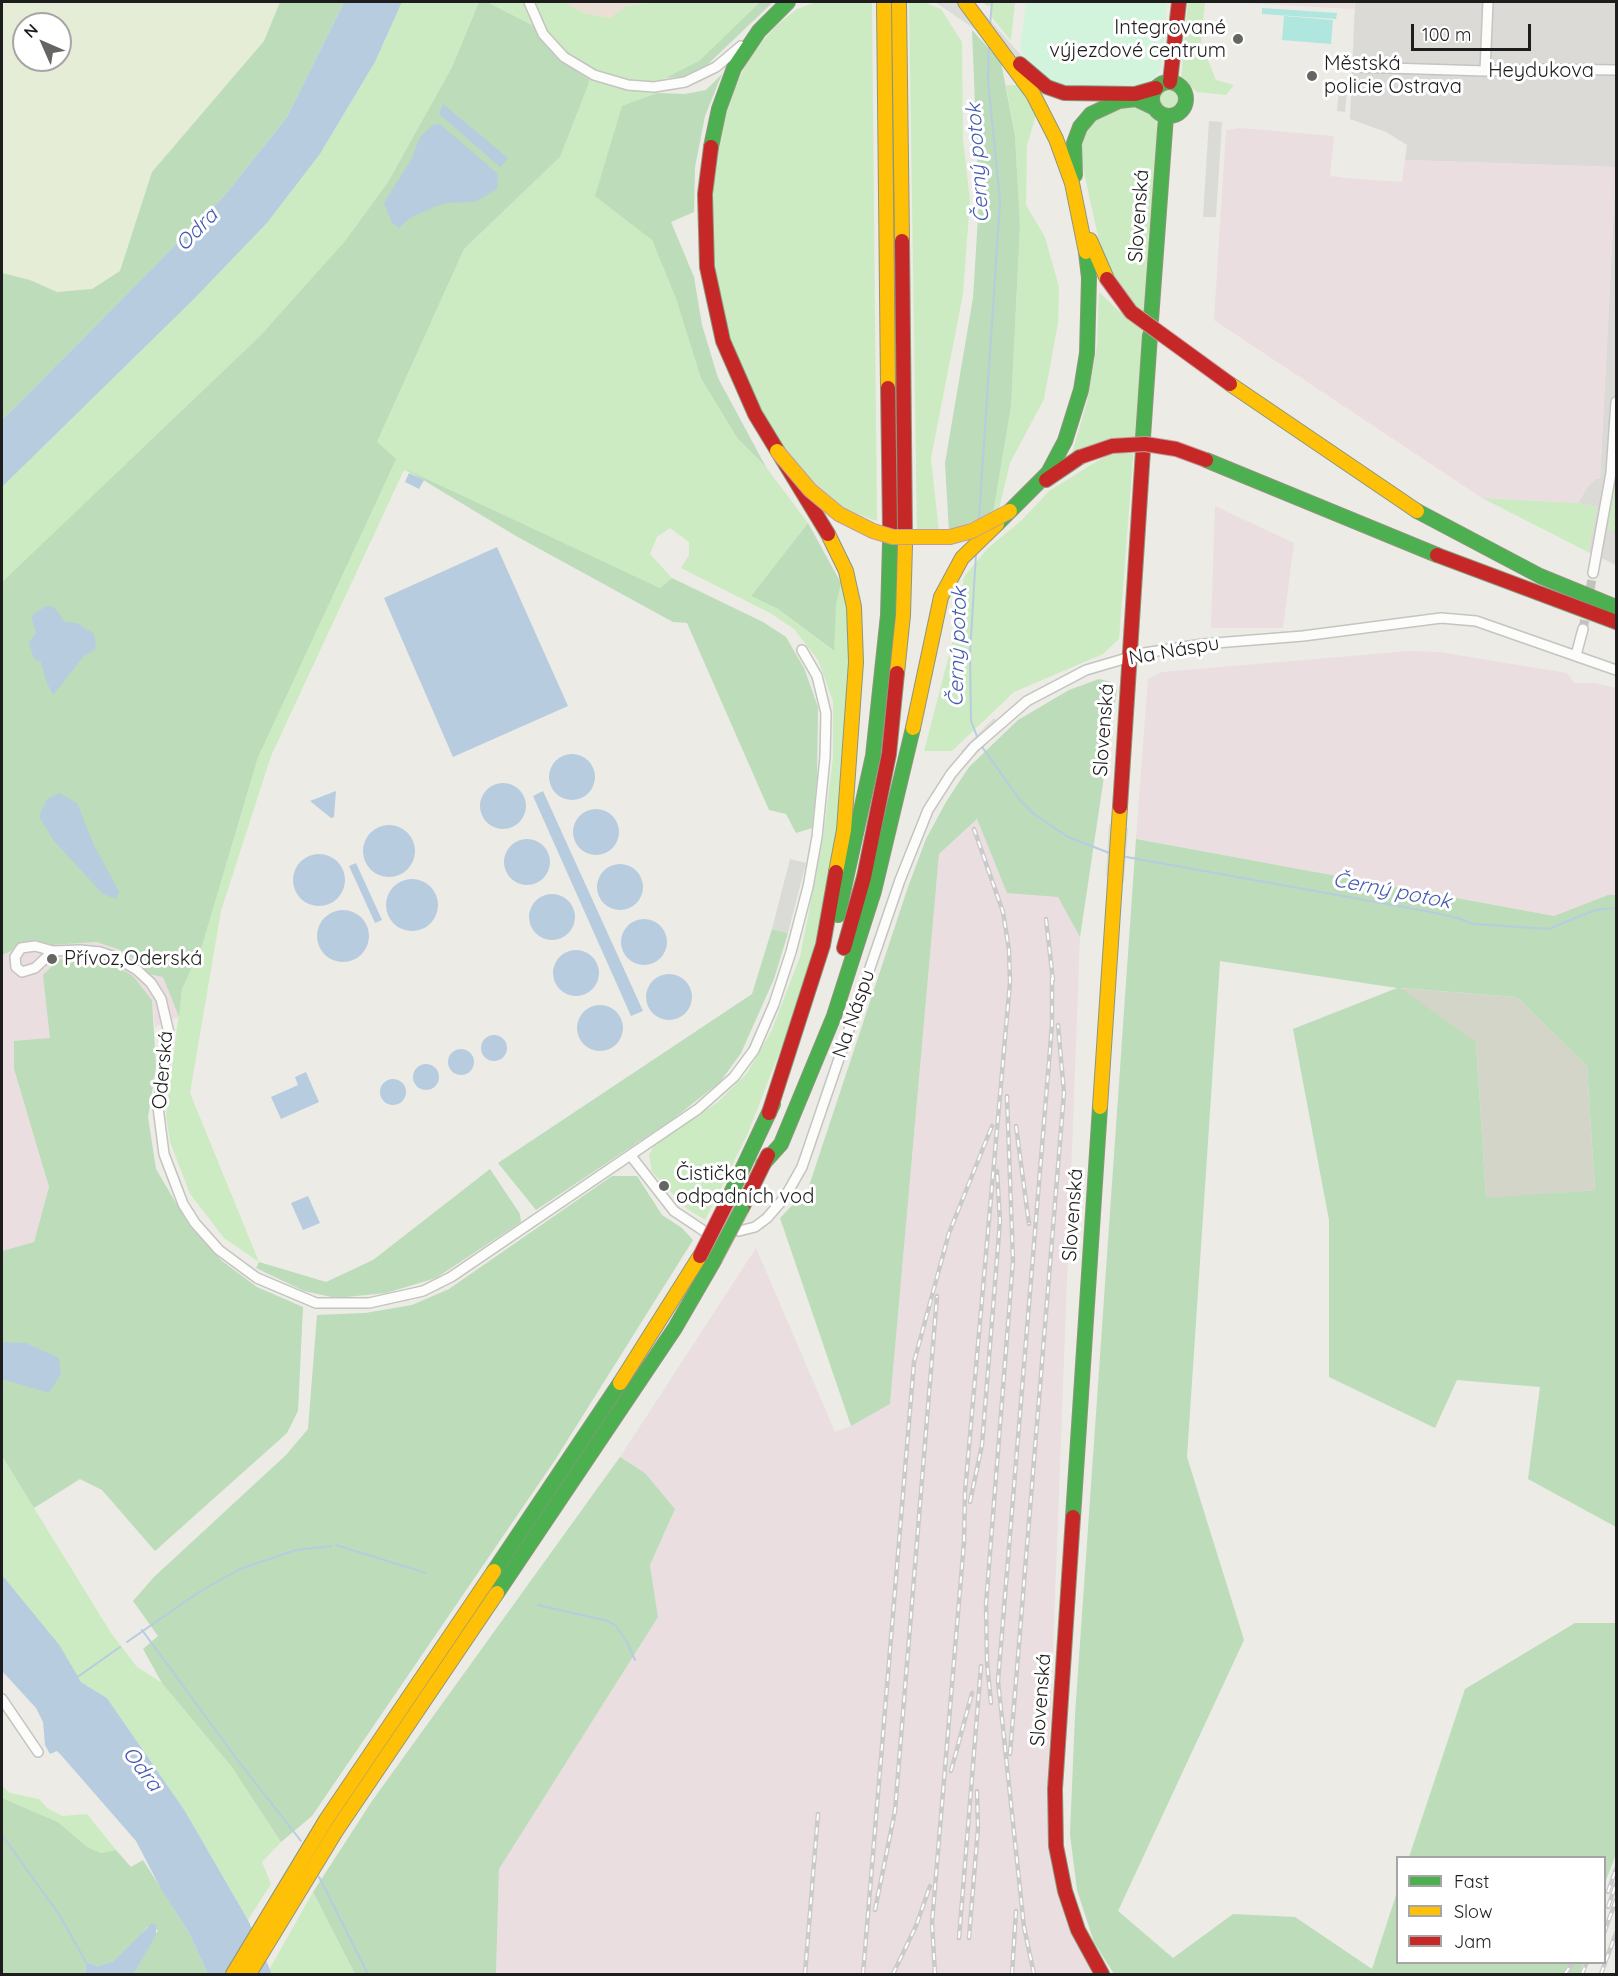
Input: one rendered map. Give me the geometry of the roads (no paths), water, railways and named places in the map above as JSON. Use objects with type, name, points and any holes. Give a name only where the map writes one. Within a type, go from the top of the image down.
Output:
[{"type":"main road","points":[[769,1113],[823,945],[844,830],[856,662],[854,607],[839,554],[741,387],[723,341],[710,286],[705,237],[707,172],[719,109],[734,68],[759,31],[788,2]]},
{"type":"main road","points":[[775,15],[794,2]]},
{"type":"main road","points":[[233,1974],[288,1879],[663,1319],[700,1256],[769,1113],[816,993],[847,886],[862,816],[873,756],[883,662],[890,536],[884,2]]},
{"type":"main road","points":[[249,1974],[336,1831],[675,1328],[715,1259],[764,1164],[833,992],[864,877],[889,754],[903,615],[905,538],[898,2]]},
{"type":"main road","points":[[950,2],[963,9],[1019,67],[1047,87],[1064,93],[1135,94],[1170,82]]},
{"type":"main road","points":[[965,2],[998,44]]},
{"type":"main road","points":[[1170,82],[1179,2]]},
{"type":"main road","points":[[1019,67],[1056,139],[1078,206],[1107,279],[1131,312],[1230,384],[1423,515],[1561,585],[1617,607]]},
{"type":"main road","points":[[1036,487],[1057,457],[1071,424],[1087,353],[1089,278],[1078,206],[1074,143],[1080,127],[1091,114],[1119,101],[1136,99],[1160,112],[1182,110],[1186,100],[1183,90],[1170,82]]},
{"type":"main road","points":[[1156,88],[1152,98],[1160,112]]},
{"type":"main road","name":"Slovenská","points":[[1151,320],[1160,112]]},
{"type":"main road","name":"Slovenská","points":[[1102,1974],[1078,1930],[1065,1891],[1056,1846],[1054,1801],[1150,335]]},
{"type":"main road","points":[[764,1164],[781,1144],[801,1099],[834,1016],[874,891],[895,807],[933,625],[941,597],[953,570],[971,548],[1036,487],[1080,457],[1112,446],[1145,444],[1176,449],[1393,538],[1617,621]]},
{"type":"main road","points":[[777,451],[796,476],[825,504],[855,524],[883,534],[910,539],[950,537],[972,531],[1010,511]]},
{"type":"street","points":[[529,2],[543,34],[570,62],[601,78],[642,86],[671,85],[708,72],[725,61],[759,31]]},
{"type":"street","points":[[1485,71],[1488,2]]},
{"type":"street","name":"Heydukova","points":[[1357,67],[1485,71],[1617,70]]},
{"type":"street","points":[[1593,573],[1612,463],[1617,402]]},
{"type":"street","name":"Na Náspu","points":[[739,1232],[755,1227],[767,1218],[785,1197],[799,1172],[915,839],[933,802],[965,757],[998,723],[1055,685],[1086,670],[1128,658],[1203,644],[1303,636],[1449,618],[1476,621],[1617,669]]},
{"type":"street","points":[[1576,655],[1583,629]]},
{"type":"street","points":[[704,1231],[674,1211],[631,1156],[707,1102],[734,1077],[759,1040],[784,978],[813,862],[826,751],[823,694],[817,676],[802,650]]},
{"type":"street","name":"Oderská","points":[[53,951],[85,950],[110,955],[137,970],[157,991],[165,1007],[169,1033],[159,1098],[159,1121],[168,1169],[178,1194],[195,1223],[229,1259],[257,1278],[303,1299],[328,1304],[369,1303],[401,1298],[433,1287],[631,1156]]},
{"type":"street","points":[[2,1699],[38,1752]]},
{"type":"water","name":"Odra","points":[[344,2],[402,2],[375,62],[320,154],[267,223],[194,299],[2,487],[2,420],[224,196],[287,117]]},
{"type":"water","points":[[443,104],[508,158],[500,167],[439,114]]},
{"type":"water","points":[[440,124],[498,174],[497,189],[475,202],[446,203],[434,207],[410,218],[399,228],[392,223],[384,203],[411,160],[420,137],[433,125]]},
{"type":"water","points":[[409,473],[424,480],[419,489],[405,482]]},
{"type":"water","points":[[497,547],[568,706],[453,757],[384,598]]},
{"type":"water","points":[[46,606],[54,607],[65,622],[77,623],[94,634],[96,649],[84,656],[53,695],[41,662],[34,659],[29,642],[36,633],[31,616]]},
{"type":"water","points":[[572,754],[581,755],[588,761],[594,768],[594,786],[588,793],[581,799],[572,800],[563,799],[556,793],[550,786],[549,777],[550,768],[556,761],[563,755]]},
{"type":"water","points":[[503,783],[512,784],[519,790],[525,797],[525,815],[519,822],[512,828],[503,829],[494,828],[487,822],[481,815],[480,806],[481,797],[487,790],[494,784]]},
{"type":"water","points":[[336,791],[334,817],[331,818],[310,801]]},
{"type":"water","points":[[543,791],[643,1011],[631,1016],[533,796]]},
{"type":"water","points":[[59,793],[77,803],[93,843],[119,892],[116,899],[103,894],[54,841],[39,816],[47,799]]},
{"type":"water","points":[[596,809],[605,810],[612,816],[618,823],[618,841],[612,848],[605,854],[596,855],[587,854],[580,848],[574,841],[573,832],[574,823],[580,816],[587,810]]},
{"type":"water","points":[[389,825],[399,827],[407,833],[413,841],[415,851],[413,861],[407,869],[399,875],[389,877],[379,875],[371,869],[365,861],[363,851],[365,841],[371,833],[379,827]]},
{"type":"water","points":[[527,839],[536,840],[543,846],[549,853],[549,871],[543,878],[536,884],[527,885],[518,884],[511,878],[505,871],[504,862],[505,853],[511,846],[518,840]]},
{"type":"water","points":[[319,854],[329,856],[337,862],[343,870],[345,880],[343,890],[337,898],[329,904],[319,906],[309,904],[301,898],[295,890],[293,880],[295,870],[301,862],[309,856]]},
{"type":"water","points":[[356,863],[382,920],[375,923],[349,866]]},
{"type":"water","points":[[620,864],[629,865],[636,871],[642,878],[642,896],[636,903],[629,909],[620,910],[611,909],[604,903],[598,896],[597,887],[598,878],[604,871],[611,865]]},
{"type":"water","points":[[412,879],[422,881],[430,887],[436,895],[438,905],[436,915],[430,923],[422,929],[412,931],[402,929],[394,923],[388,915],[386,905],[388,895],[394,887],[402,881]]},
{"type":"water","points":[[552,894],[561,895],[568,901],[574,908],[574,926],[568,933],[561,939],[552,940],[543,939],[536,933],[530,926],[529,917],[530,908],[536,901],[543,895]]},
{"type":"water","points":[[343,910],[353,912],[361,918],[367,926],[369,936],[367,946],[361,954],[353,960],[343,962],[333,960],[325,954],[319,946],[317,936],[319,926],[325,918],[333,912]]},
{"type":"water","points":[[644,919],[653,920],[660,926],[666,933],[666,951],[660,958],[653,964],[644,965],[635,964],[628,958],[622,951],[621,942],[622,933],[628,926],[635,920]]},
{"type":"water","points":[[576,950],[585,951],[592,957],[598,964],[598,982],[592,989],[585,995],[576,996],[567,995],[560,989],[554,982],[553,973],[554,964],[560,957],[567,951]]},
{"type":"water","points":[[669,974],[678,975],[685,981],[691,988],[691,1006],[685,1013],[678,1019],[669,1020],[660,1019],[653,1013],[647,1006],[646,997],[647,988],[653,981],[660,975]]},
{"type":"water","points":[[600,1005],[609,1006],[616,1012],[622,1019],[622,1037],[616,1044],[609,1050],[600,1051],[591,1050],[584,1044],[578,1037],[577,1028],[578,1019],[584,1012],[591,1006]]},
{"type":"water","points":[[494,1035],[503,1039],[507,1048],[503,1057],[494,1061],[485,1057],[481,1048],[485,1039]]},
{"type":"water","points":[[461,1049],[470,1053],[474,1062],[470,1071],[461,1075],[452,1071],[448,1062],[452,1053]]},
{"type":"water","points":[[426,1064],[435,1068],[439,1077],[435,1086],[426,1090],[417,1086],[413,1077],[417,1068]]},
{"type":"water","points":[[306,1072],[319,1102],[281,1119],[271,1097],[298,1085],[295,1077]]},
{"type":"water","points":[[393,1079],[402,1083],[406,1092],[402,1101],[393,1105],[384,1101],[380,1092],[384,1083]]},
{"type":"water","points":[[308,1196],[320,1223],[303,1230],[291,1203]]},
{"type":"water","points":[[2,1342],[26,1343],[59,1358],[61,1374],[49,1393],[2,1379]]},
{"type":"water","name":"Odra","points":[[2,1575],[60,1646],[81,1682],[107,1698],[185,1811],[248,1920],[272,1974],[208,1974],[188,1931],[161,1889],[136,1841],[61,1755],[57,1751],[50,1754],[45,1745],[43,1722],[36,1708],[2,1671]]},
{"type":"water","points":[[152,1923],[156,1925],[156,1935],[134,1974],[85,1974],[86,1962],[97,1966],[114,1961]]},
{"type":"waterway","name":"Černý potok","points":[[990,25],[992,2]]},
{"type":"waterway","name":"Černý potok","points":[[979,519],[1000,201],[988,81],[989,46]]},
{"type":"waterway","name":"Černý potok","points":[[976,554],[970,654],[971,721],[978,739]]},
{"type":"waterway","name":"Černý potok","points":[[980,744],[1020,800],[1034,814],[1068,837],[1112,854]]},
{"type":"waterway","name":"Černý potok","points":[[1121,856],[1431,912],[1473,924],[1549,929],[1595,910],[1616,908]]},
{"type":"waterway","points":[[336,1545],[426,1573]]},
{"type":"waterway","points":[[127,1642],[199,1592],[240,1569],[296,1550],[331,1546]]},
{"type":"waterway","points":[[538,1605],[608,1621],[616,1626],[635,1660]]},
{"type":"waterway","points":[[142,1630],[239,1762],[301,1841]]},
{"type":"waterway","points":[[76,1678],[120,1647]]},
{"type":"waterway","points":[[2,1835],[60,1916],[86,1962]]},
{"type":"waterway","points":[[319,1877],[368,1974]]},
{"type":"tunnel","points":[[1583,629],[1593,573]]},
{"type":"railway","points":[[935,1974],[932,1923],[964,1542],[965,1492],[1010,982],[1009,950],[1003,912],[974,829]]},
{"type":"railway","points":[[1046,919],[1053,980]]},
{"type":"railway","points":[[1034,1974],[1024,1927],[998,1681],[1052,1025],[1052,973]]},
{"type":"railway","points":[[1010,1754],[1064,1093],[1058,1025]]},
{"type":"railway","points":[[991,1703],[987,1662],[986,1604],[1013,1261],[1007,1096]]},
{"type":"railway","points":[[863,1974],[914,1362],[949,1233],[992,1126]]},
{"type":"railway","points":[[1016,1126],[1029,1224]]},
{"type":"railway","points":[[970,1502],[982,1445],[1000,1221],[997,1171]]},
{"type":"railway","points":[[875,1910],[895,1811],[937,1296]]},
{"type":"railway","points":[[959,1938],[981,1666]]},
{"type":"railway","points":[[951,1771],[972,1693]]},
{"type":"railway","points":[[969,1938],[978,1828],[977,1791]]},
{"type":"railway","points":[[805,1974],[818,1814]]},
{"type":"railway","points":[[1608,1892],[1616,1869]]},
{"type":"railway","points":[[1608,1907],[1616,1884]]},
{"type":"railway","points":[[893,1974],[916,1926],[930,1886]]},
{"type":"railway","points":[[1606,1928],[1616,1900]]},
{"type":"railway","points":[[1012,1974],[1016,1911]]},
{"type":"railway","points":[[1606,1960],[1616,1933]]},
{"type":"railway","points":[[1565,1974],[1572,1964]]},
{"type":"railway","points":[[1582,1974],[1586,1964]]},
{"type":"railway","points":[[1601,1974],[1605,1964]]},
{"type":"place","name":"Integrované výjezdové centrum","points":[[1238,39]]},
{"type":"place","name":"Městská policie Ostrava","points":[[1312,76]]},
{"type":"place","name":"Přívoz,Oderská","points":[[52,959]]},
{"type":"place","name":"Čistička odpadních vod","points":[[664,1186]]}]
